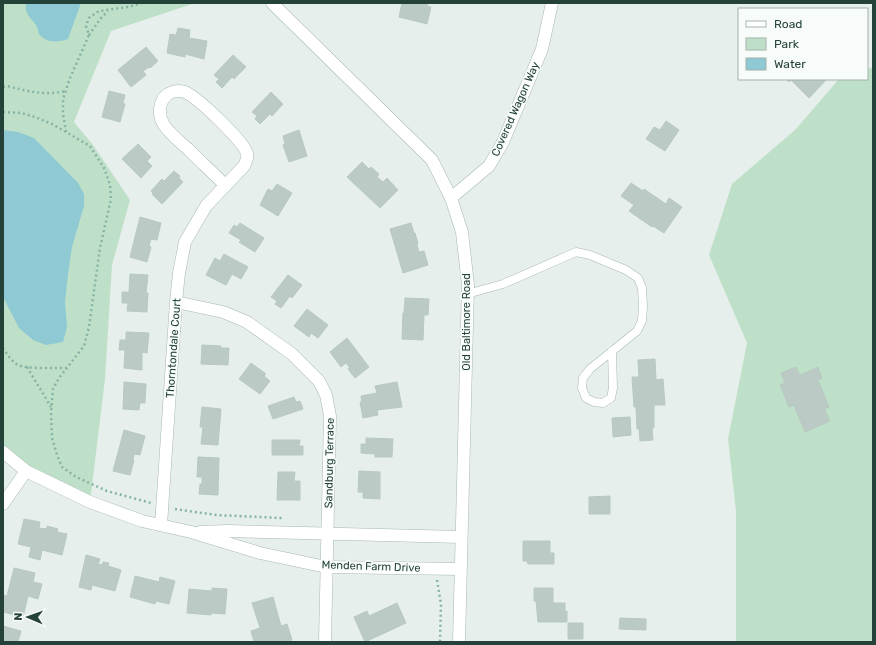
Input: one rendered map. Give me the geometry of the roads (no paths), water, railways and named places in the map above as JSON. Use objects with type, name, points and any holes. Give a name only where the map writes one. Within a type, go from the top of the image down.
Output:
[{"type":"street","name":"Old Baltimore Road","points":[[272,3],[432,160],[452,198],[462,232],[467,294],[458,642]]},
{"type":"street","name":"Covered Wagon Way","points":[[452,198],[489,166],[502,142],[542,49],[552,3]]},
{"type":"street","name":"Thorntondale Court","points":[[161,525],[176,302],[179,273],[185,242],[206,206],[247,161],[248,155],[245,148],[236,136],[193,96],[182,91],[169,93],[162,101],[160,107],[160,113],[164,124],[176,138],[225,185]]},
{"type":"street","name":"Sandburg Terrace","points":[[176,302],[223,312],[247,322],[292,354],[319,381],[326,395],[330,416],[325,642]]},
{"type":"street","name":"Menden Farm Drive","points":[[3,452],[26,471],[90,502],[142,520],[191,532],[260,553],[326,567],[460,568]]},
{"type":"street","points":[[3,504],[26,471]]},
{"type":"street","name":"Menden Farm Drive","points":[[191,532],[227,531],[461,537]]},
{"type":"lane","points":[[467,294],[503,284],[576,252],[590,255],[626,270],[638,278],[642,288],[643,306],[642,321],[638,331],[612,351],[590,369],[583,378],[582,388],[586,398],[594,402],[603,403],[611,398],[613,388],[612,351]]},
{"type":"water","points":[[26,3],[81,3],[68,39],[61,41],[49,41],[42,37],[39,34],[36,25],[27,13]]},
{"type":"water","points":[[3,130],[18,132],[34,138],[78,183],[84,194],[84,206],[72,247],[68,274],[65,302],[67,327],[63,342],[46,345],[33,340],[19,328],[3,297]]}]
